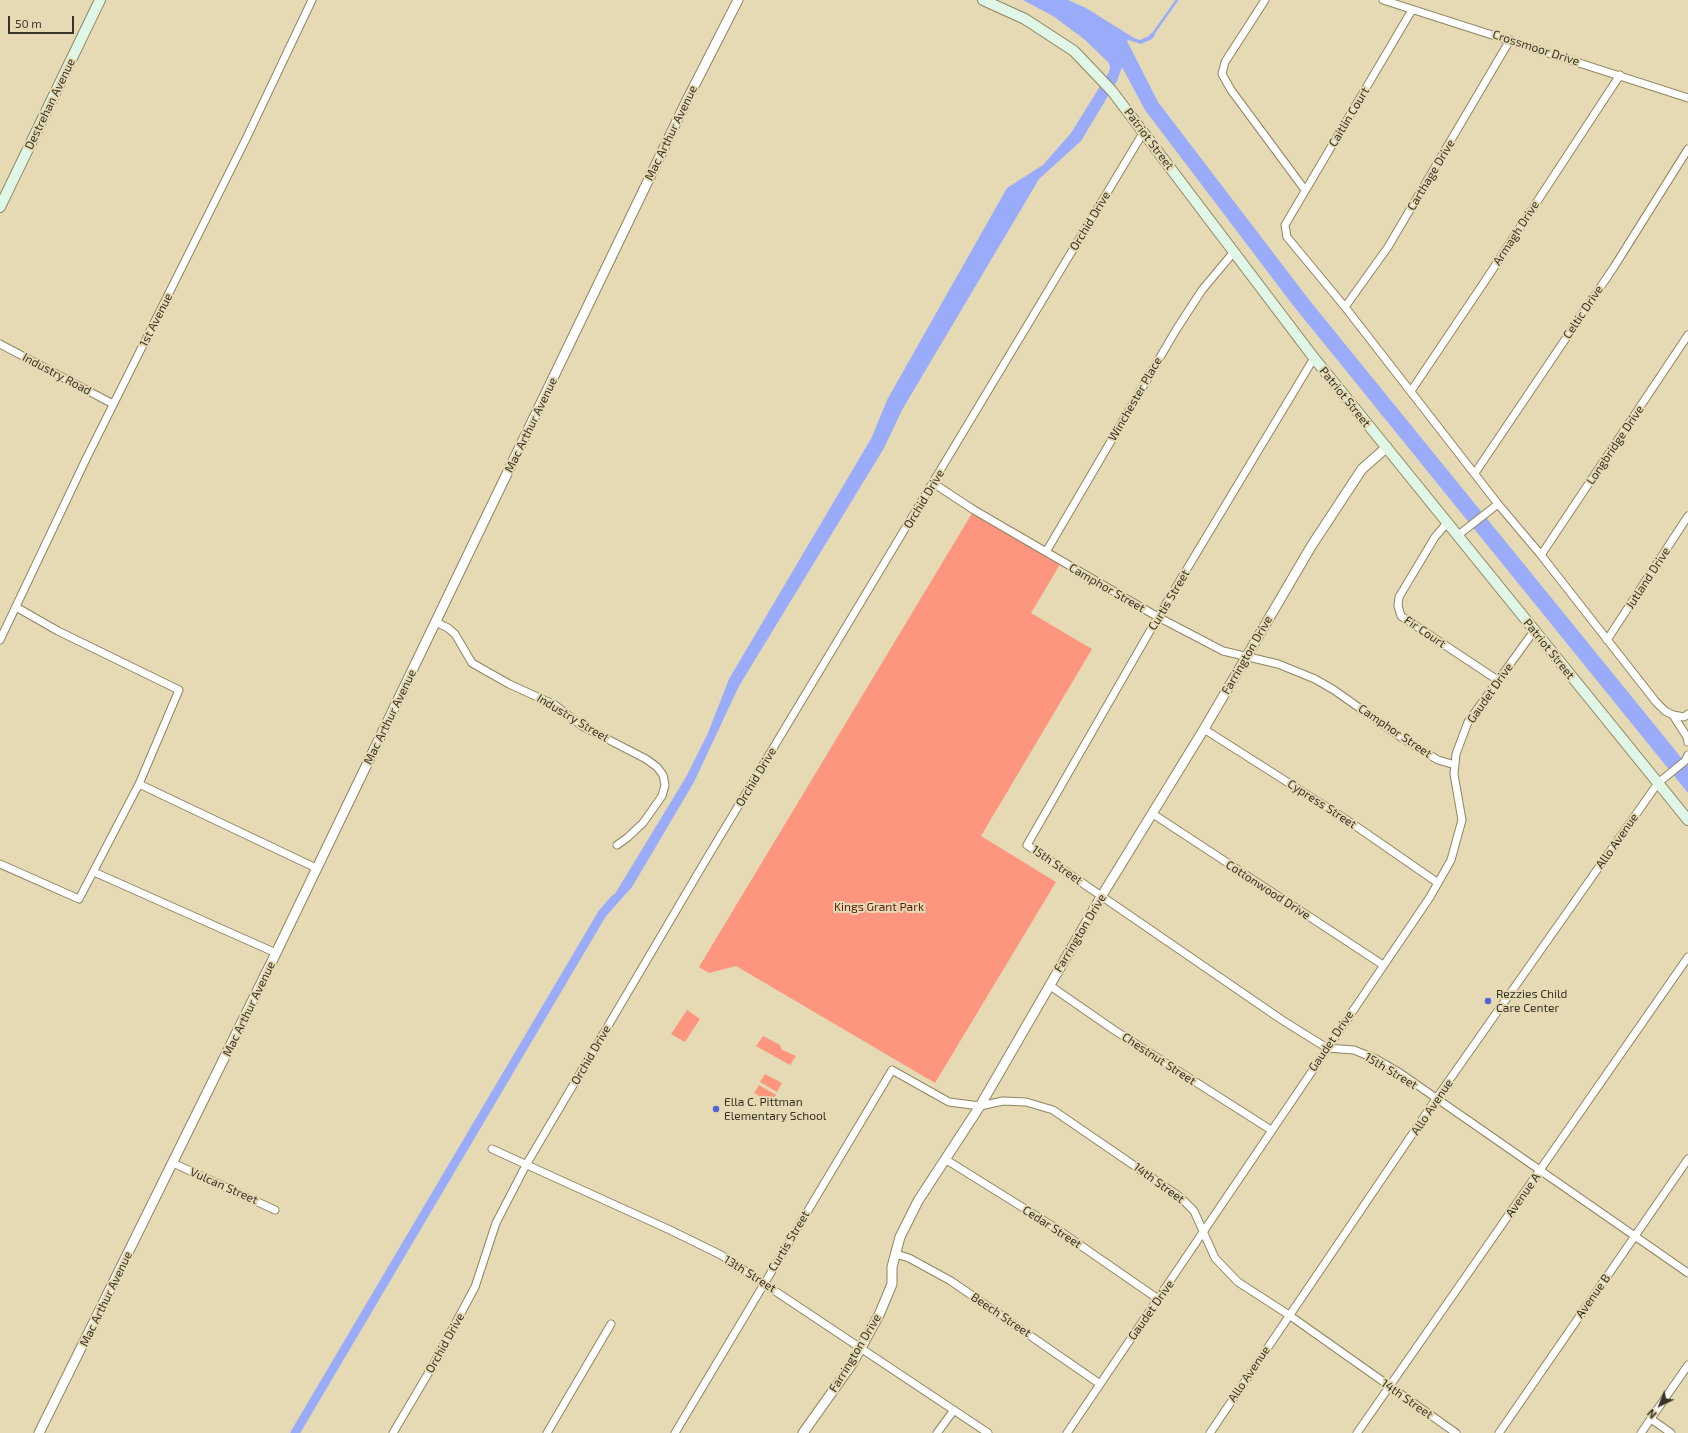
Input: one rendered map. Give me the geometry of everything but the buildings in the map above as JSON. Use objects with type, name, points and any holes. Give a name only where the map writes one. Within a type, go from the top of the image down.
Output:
[{"type":"main road","name":"Destrehan Avenue","points":[[0,207],[100,0]]},
{"type":"main road","name":"Patriot Street","points":[[983,0],[1026,19],[1074,51],[1112,91],[1233,253],[1314,358],[1447,523],[1460,534],[1534,630],[1688,820]]},
{"type":"street","name":"1st Avenue","points":[[0,640],[113,404],[246,139],[312,0]]},
{"type":"street","name":"Mac Arthur Avenue","points":[[39,1433],[276,953],[683,107],[738,0]]},
{"type":"street","points":[[1265,0],[1225,62],[1222,74],[1231,90],[1305,190]]},
{"type":"street","name":"Crossmoor Drive","points":[[1383,0],[1688,98]]},
{"type":"street","name":"Caitlin Court","points":[[1345,307],[1287,237],[1285,224],[1412,10]]},
{"type":"street","name":"Carthage Drive","points":[[1345,307],[1388,247],[1510,40]]},
{"type":"street","name":"Armagh Drive","points":[[1411,391],[1620,75]]},
{"type":"street","name":"Orchid Drive","points":[[393,1433],[432,1368],[475,1287],[496,1223],[526,1165],[711,851],[1143,133]]},
{"type":"street","name":"Celtic Drive","points":[[1475,473],[1614,267],[1688,150]]},
{"type":"street","name":"Winchester Place","points":[[1046,552],[1176,330],[1202,290],[1233,253]]},
{"type":"street","points":[[1345,307],[1498,504],[1541,555],[1656,702],[1665,711],[1673,715],[1684,717],[1688,714]]},
{"type":"street","name":"Longbridge Drive","points":[[1541,555],[1688,335]]},
{"type":"street","name":"Industry Road","points":[[0,344],[113,404]]},
{"type":"street","name":"Curtis Street","points":[[1027,845],[1158,617],[1314,358]]},
{"type":"street","name":"Farrington Drive","points":[[803,1433],[862,1348],[879,1316],[892,1284],[892,1267],[900,1237],[918,1201],[980,1106],[1101,897],[1204,729],[1312,545],[1354,478],[1370,460],[1387,447]]},
{"type":"street","name":"Camphor Street","points":[[933,483],[974,510],[1158,617],[1223,651],[1278,664],[1314,679],[1334,690],[1402,738],[1438,760],[1456,765]]},
{"type":"street","points":[[1460,534],[1498,504]]},
{"type":"street","name":"Jutland Drive","points":[[1607,640],[1688,516]]},
{"type":"street","name":"Fir Court","points":[[1447,523],[1435,537],[1399,597],[1398,606],[1401,616],[1499,681]]},
{"type":"street","points":[[0,864],[79,900],[139,784],[179,690],[58,631],[16,607]]},
{"type":"street","name":"Industry Street","points":[[436,622],[448,628],[454,634],[472,663],[509,684],[555,705],[582,726],[646,759],[657,767],[663,775],[665,785],[662,796],[643,823],[617,845]]},
{"type":"street","name":"Gaudet Drive","points":[[1067,1433],[1203,1235],[1271,1130],[1430,897],[1450,860],[1462,820],[1454,774],[1456,754],[1468,722],[1499,681],[1534,630]]},
{"type":"street","points":[[1673,715],[1687,737],[1688,742]]},
{"type":"street","name":"Cypress Street","points":[[1204,729],[1350,822],[1438,883]]},
{"type":"street","name":"Allo Avenue","points":[[1210,1433],[1436,1099],[1658,784],[1686,758]]},
{"type":"street","points":[[139,784],[316,868]]},
{"type":"street","name":"Cottonwood Drive","points":[[1153,814],[1383,965]]},
{"type":"street","name":"15th Street","points":[[1027,845],[1282,1020],[1327,1048],[1354,1050],[1376,1058],[1400,1073],[1688,1273]]},
{"type":"street","points":[[94,872],[276,953]]},
{"type":"street","name":"Avenue A","points":[[1357,1433],[1688,957]]},
{"type":"street","name":"Chestnut Street","points":[[1049,985],[1114,1030],[1271,1130]]},
{"type":"street","name":"Curtis Street","points":[[675,1433],[892,1070]]},
{"type":"street","name":"14th Street","points":[[892,1070],[949,1102],[980,1106],[1003,1101],[1026,1102],[1053,1110],[1180,1197],[1194,1211],[1214,1258],[1238,1282],[1289,1315],[1456,1433]]},
{"type":"street","name":"13th Street","points":[[492,1149],[670,1230],[721,1256],[764,1282],[988,1433]]},
{"type":"street","name":"Cedar Street","points":[[945,1159],[1054,1227],[1158,1299]]},
{"type":"street","name":"Avenue B","points":[[1499,1433],[1688,1159]]},
{"type":"street","name":"Vulcan Street","points":[[173,1163],[275,1210]]},
{"type":"street","name":"Beech Street","points":[[896,1254],[909,1258],[951,1281],[1100,1384]]},
{"type":"street","points":[[547,1433],[611,1324]]},
{"type":"street","points":[[1641,1433],[1688,1365]]},
{"type":"street","points":[[937,1433],[954,1410]]},
{"type":"street","points":[[1651,1419],[1671,1433]]},
{"type":"green space","name":"Kings Grant Park","points":[[974,510],[1062,561],[1031,613],[1092,649],[981,836],[1056,882],[935,1083],[736,966],[709,973],[699,967]]},
{"type":"green space","points":[[687,1010],[700,1019],[685,1042],[671,1034]]},
{"type":"green space","points":[[763,1036],[780,1045],[782,1050],[796,1056],[790,1065],[756,1046]]},
{"type":"green space","points":[[765,1074],[782,1083],[777,1092],[760,1082]]},
{"type":"green space","points":[[759,1085],[776,1095],[771,1103],[754,1093]]},
{"type":"water","points":[[1023,0],[1068,0],[1086,8],[1134,38],[1140,40],[1149,36],[1151,33],[1155,35],[1152,39],[1141,44],[1127,41],[1158,102],[1310,301],[1688,766],[1688,793],[1292,304],[1145,110],[1122,67],[1117,81],[1081,141],[1039,179],[902,410],[884,448],[739,686],[694,782],[632,887],[611,910],[607,907],[686,777],[708,733],[729,679],[872,437],[887,400],[1007,188],[1043,165],[1071,133],[1109,72],[1110,66],[1108,62],[1084,39],[1053,16]]},
{"type":"waterway","points":[[1153,34],[1177,0]]},
{"type":"waterway","points":[[295,1433],[602,914],[615,899]]},
{"type":"place","name":"Rezzies Child Care Center","points":[[1488,1001]]},
{"type":"place","name":"Ella C. Pittman Elementary School","points":[[716,1109]]}]
